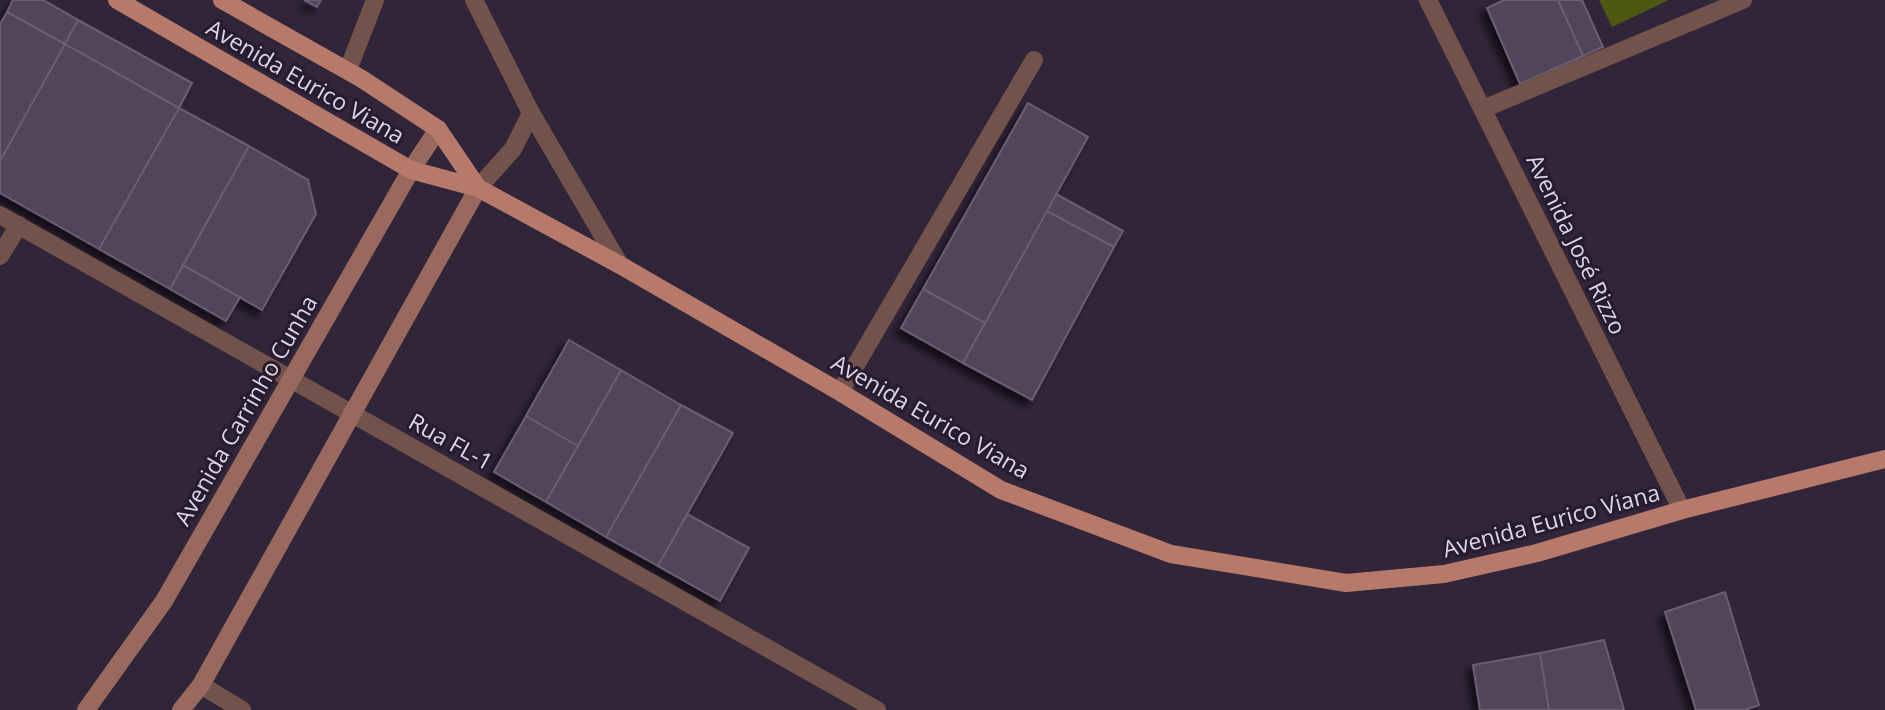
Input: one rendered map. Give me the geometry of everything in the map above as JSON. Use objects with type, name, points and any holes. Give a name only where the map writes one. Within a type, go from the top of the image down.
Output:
[{"type":"main road","name":"Avenida Eurico Viana","points":[[117,0],[411,170],[478,188],[620,265],[840,392],[1001,490],[1171,554],[1346,583],[1444,574],[1537,553],[1682,510],[1885,459]]},
{"type":"main road","name":"Avenida Eurico Viana","points":[[222,0],[348,70],[438,130],[478,188]]},
{"type":"main road","name":"Avenida Carrinho Cunha","points":[[86,710],[164,601],[411,170],[438,130]]},
{"type":"main road","points":[[181,710],[201,685],[478,188]]},
{"type":"street","points":[[348,70],[375,0]]},
{"type":"street","points":[[474,0],[531,113],[620,265]]},
{"type":"street","name":"Avenida José Rizzo","points":[[1428,0],[1682,510]]},
{"type":"street","points":[[1483,110],[1743,0]]},
{"type":"street","points":[[840,392],[1034,60]]},
{"type":"street","points":[[478,188],[513,149],[531,113]]},
{"type":"street","name":"Rua FL-1","points":[[0,215],[877,710]]},
{"type":"street","points":[[0,256],[19,225]]},
{"type":"street","points":[[201,685],[242,710]]},
{"type":"green space","points":[[1599,0],[1669,0],[1612,27]]},
{"type":"building","points":[[13,0],[43,0],[78,20],[65,44],[7,12]]},
{"type":"building","points":[[304,0],[321,0],[317,7]]},
{"type":"building","points":[[1504,0],[1558,0],[1583,56],[1520,84],[1487,8]]},
{"type":"building","points":[[1558,0],[1582,0],[1603,47],[1583,56]]},
{"type":"building","points":[[7,12],[65,44],[0,161],[0,24]]},
{"type":"building","points":[[78,20],[192,83],[179,108],[65,44]]},
{"type":"building","points":[[65,44],[179,108],[99,249],[0,193],[0,161]]},
{"type":"building","points":[[1028,103],[1088,137],[985,323],[923,289]]},
{"type":"building","points":[[179,108],[249,146],[170,289],[99,249]]},
{"type":"building","points":[[249,146],[308,180],[316,214],[262,310],[183,265]]},
{"type":"building","points":[[1056,194],[1123,231],[1114,247],[1047,211]]},
{"type":"building","points":[[1047,211],[1114,247],[1032,400],[963,363]]},
{"type":"building","points":[[183,265],[240,297],[226,321],[170,289]]},
{"type":"building","points":[[923,289],[985,323],[963,363],[901,328]]},
{"type":"building","points":[[569,340],[621,370],[578,446],[526,416]]},
{"type":"building","points":[[621,370],[681,405],[606,537],[546,502]]},
{"type":"building","points":[[681,405],[733,433],[658,566],[606,537]]},
{"type":"building","points":[[526,416],[578,446],[546,502],[494,472]]},
{"type":"building","points":[[687,514],[749,548],[720,601],[658,566]]},
{"type":"building","points":[[1725,592],[1759,705],[1744,710],[1696,710],[1665,612]]},
{"type":"building","points":[[1604,640],[1624,710],[1549,710],[1540,653]]},
{"type":"building","points":[[1540,653],[1549,710],[1480,710],[1473,665]]}]
